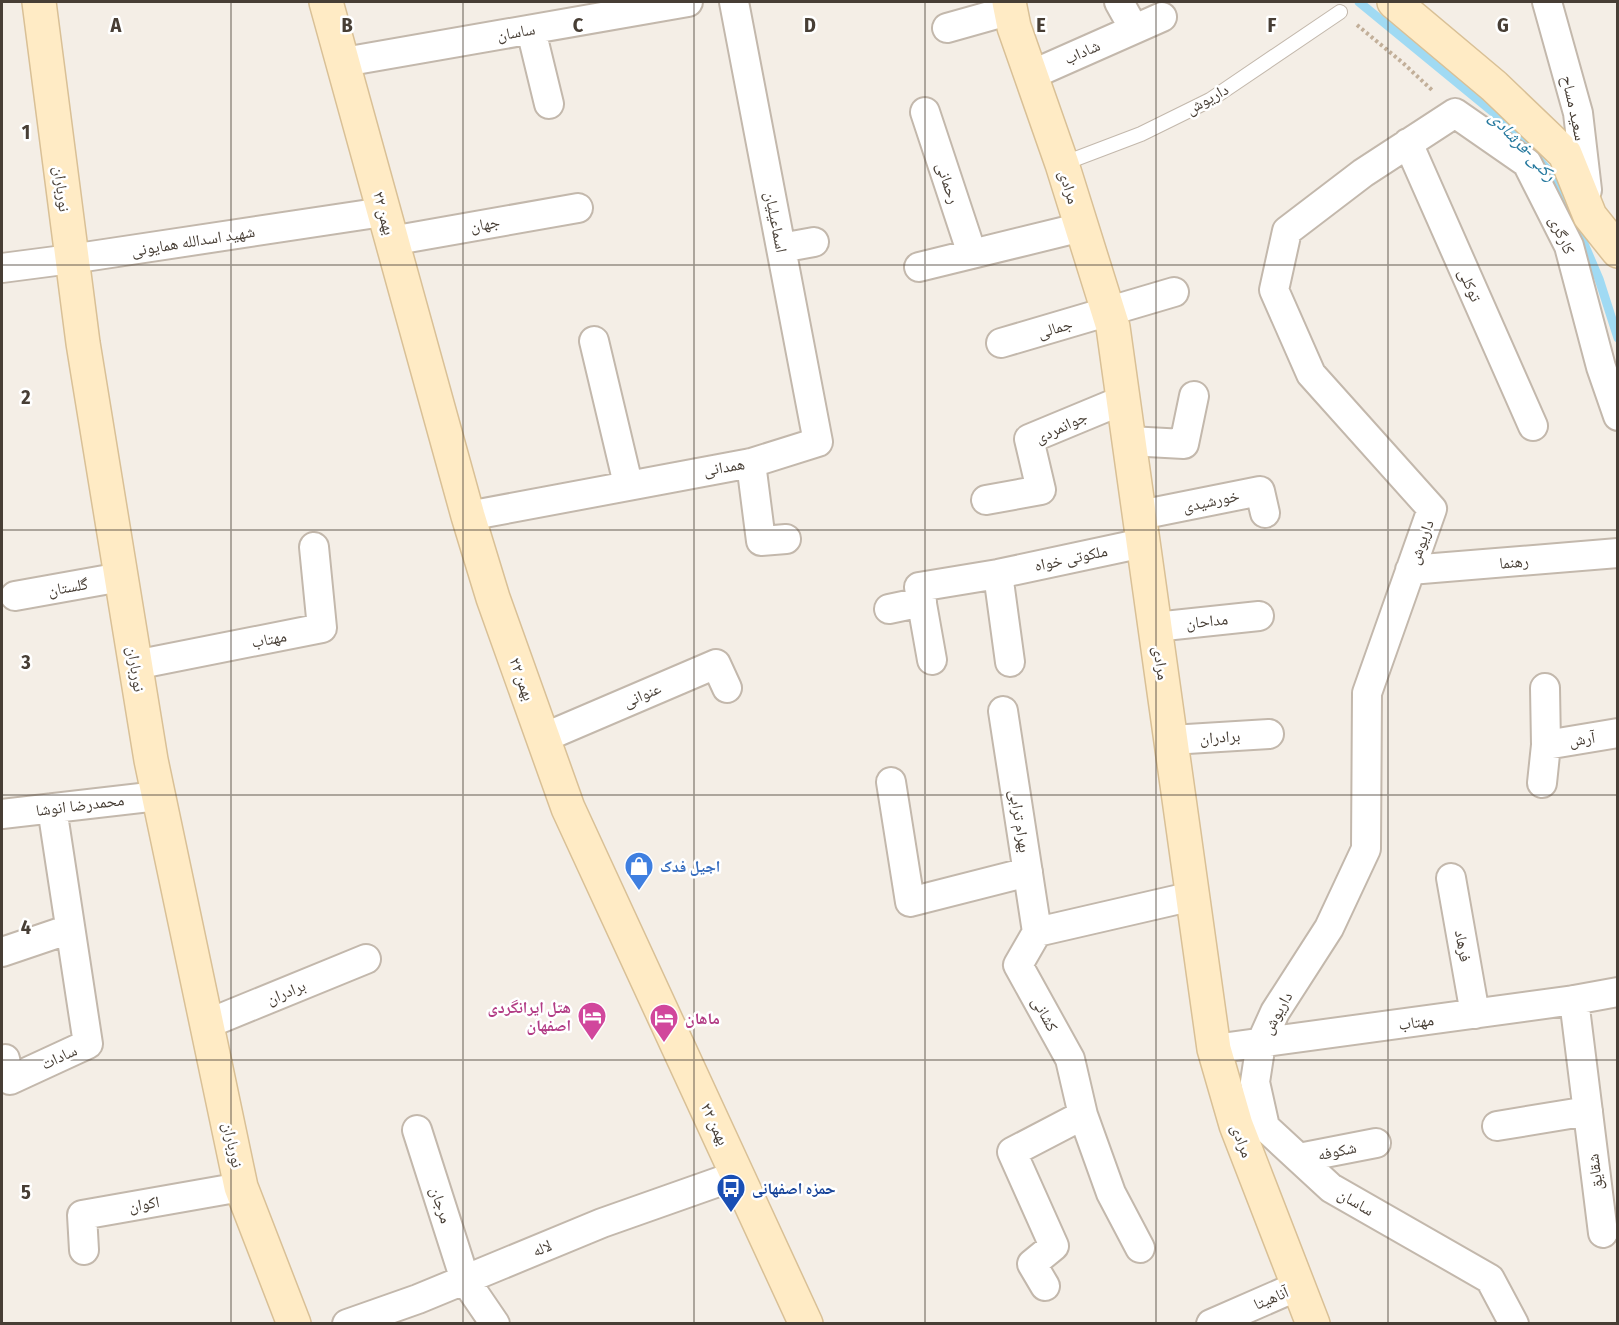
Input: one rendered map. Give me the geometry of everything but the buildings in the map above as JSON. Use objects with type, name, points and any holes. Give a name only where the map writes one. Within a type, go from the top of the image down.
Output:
[{"type":"street","name":"نورباران","points":[[39,2],[71,259],[135,665],[159,796],[242,1186],[294,1323]]},
{"type":"street","name":"۲۲ بهمن","points":[[326,2],[468,516],[493,598],[568,808],[806,1323]]},
{"type":"street","name":"ساسان","points":[[344,62],[531,30],[604,8],[633,12],[688,2]]},
{"type":"street","name":"اسماعیلیان","points":[[734,2],[818,442]]},
{"type":"street","points":[[1119,2],[1134,30]]},
{"type":"street","name":"کارگری","points":[[1394,2],[1494,86],[1565,154],[1590,216],[1617,251]]},
{"type":"street","name":"سعید مساح","points":[[1547,2],[1578,113],[1590,216]]},
{"type":"street","points":[[946,28],[1010,5]]},
{"type":"street","name":"مرادی","points":[[1010,5],[1014,27],[1062,164],[1113,327],[1214,1049],[1236,1125],[1313,1323]]},
{"type":"street","name":"شاداب","points":[[1031,75],[1162,17]]},
{"type":"street","points":[[531,30],[549,104]]},
{"type":"street","name":"رحمانی","points":[[925,112],[972,254]]},
{"type":"street","name":"کارگری","points":[[1455,112],[1527,163],[1569,246],[1601,367],[1617,416]]},
{"type":"street","name":"داریوش","points":[[1261,1043],[1275,1012],[1329,928],[1366,849],[1367,693],[1432,509],[1311,374],[1274,290],[1287,231],[1363,173],[1455,112]]},
{"type":"street","name":"توکلی","points":[[1408,143],[1533,426]]},
{"type":"street","name":"جهان","points":[[387,226],[578,208]]},
{"type":"street","name":"شهید اسدالله همایونی","points":[[2,268],[387,226]]},
{"type":"street","points":[[919,267],[1082,227]]},
{"type":"street","points":[[781,248],[814,242]]},
{"type":"street","name":"جمالی","points":[[1001,343],[1174,292]]},
{"type":"street","points":[[594,341],[628,484]]},
{"type":"street","points":[[1129,441],[1184,444],[1194,396]]},
{"type":"street","name":"جوانمردی","points":[[986,500],[1041,490],[1029,439],[1123,400]]},
{"type":"street","name":"همدانی","points":[[468,516],[628,484],[751,463],[818,442]]},
{"type":"street","points":[[751,463],[761,541],[786,539]]},
{"type":"street","name":"خورشیدی","points":[[1142,529],[1260,491],[1265,513]]},
{"type":"street","name":"ملکوتی خواه","points":[[922,602],[919,587],[998,574],[1142,529]]},
{"type":"street","name":"مهتاب","points":[[135,665],[322,628],[314,547]]},
{"type":"street","name":"رهنما","points":[[1410,570],[1617,553]]},
{"type":"street","points":[[998,574],[1010,662]]},
{"type":"street","name":"گلستان","points":[[15,596],[121,577]]},
{"type":"street","points":[[889,609],[922,602],[932,660]]},
{"type":"street","name":"مداحان","points":[[1155,627],[1259,616]]},
{"type":"street","name":"عنوانی","points":[[543,738],[716,664],[727,688]]},
{"type":"street","name":"آرش","points":[[1542,783],[1546,745],[1545,688]]},
{"type":"street","name":"بهرام ترابی","points":[[1003,711],[1037,932]]},
{"type":"street","name":"آرش","points":[[1546,745],[1617,733]]},
{"type":"street","name":"برادران","points":[[1171,741],[1269,734]]},
{"type":"street","points":[[891,782],[910,902],[1028,872]]},
{"type":"street","name":"محمدرضا انوشا","points":[[2,814],[159,796]]},
{"type":"street","name":"سادات","points":[[5,1059],[10,1080],[88,1044],[52,808]]},
{"type":"street","name":"فرهاد","points":[[1451,878],[1475,1014]]},
{"type":"street","points":[[1037,932],[1193,896]]},
{"type":"street","points":[[2,952],[70,929]]},
{"type":"street","name":"کشانی","points":[[1037,932],[1018,965],[1070,1059],[1083,1115],[1111,1193],[1140,1248]]},
{"type":"street","name":"برادران","points":[[207,1024],[366,960]]},
{"type":"street","name":"مهتاب","points":[[1214,1049],[1574,1000],[1617,992]]},
{"type":"street","name":"شقایق","points":[[1574,1000],[1603,1233]]},
{"type":"street","name":"ساسان","points":[[1261,1043],[1255,1082],[1265,1127],[1331,1188],[1490,1279],[1514,1323]]},
{"type":"street","points":[[1497,1126],[1588,1111]]},
{"type":"street","points":[[1045,1286],[1032,1264],[1054,1246],[1012,1152],[1083,1115]]},
{"type":"street","name":"مرجان","points":[[417,1130],[465,1280],[495,1323]]},
{"type":"street","name":"شکوفه","points":[[1299,1158],[1376,1143]]},
{"type":"street","name":"لاله","points":[[346,1323],[417,1299],[602,1223],[738,1175]]},
{"type":"street","name":"اکوان","points":[[84,1250],[82,1215],[242,1186]]},
{"type":"street","name":"آناهیتا","points":[[1211,1323],[1298,1286]]},
{"type":"lane","name":"داریوش","points":[[1062,164],[1141,134],[1210,100],[1340,12]]},
{"type":"path","points":[[1340,12],[1403,63],[1455,112]]},
{"type":"waterway","name":"رکنی-فرشادی","points":[[1359,2],[1504,121],[1557,180],[1599,279],[1618,338]]},
{"type":"place","name":"اجیل فدک","points":[[639,892]]},
{"type":"place","name":"هتل ایرانگردی اصفهان","points":[[592,1042]]},
{"type":"place","name":"ماهان","points":[[664,1044]]},
{"type":"place","name":"حمزه اصفهانی","points":[[731,1214]]}]
